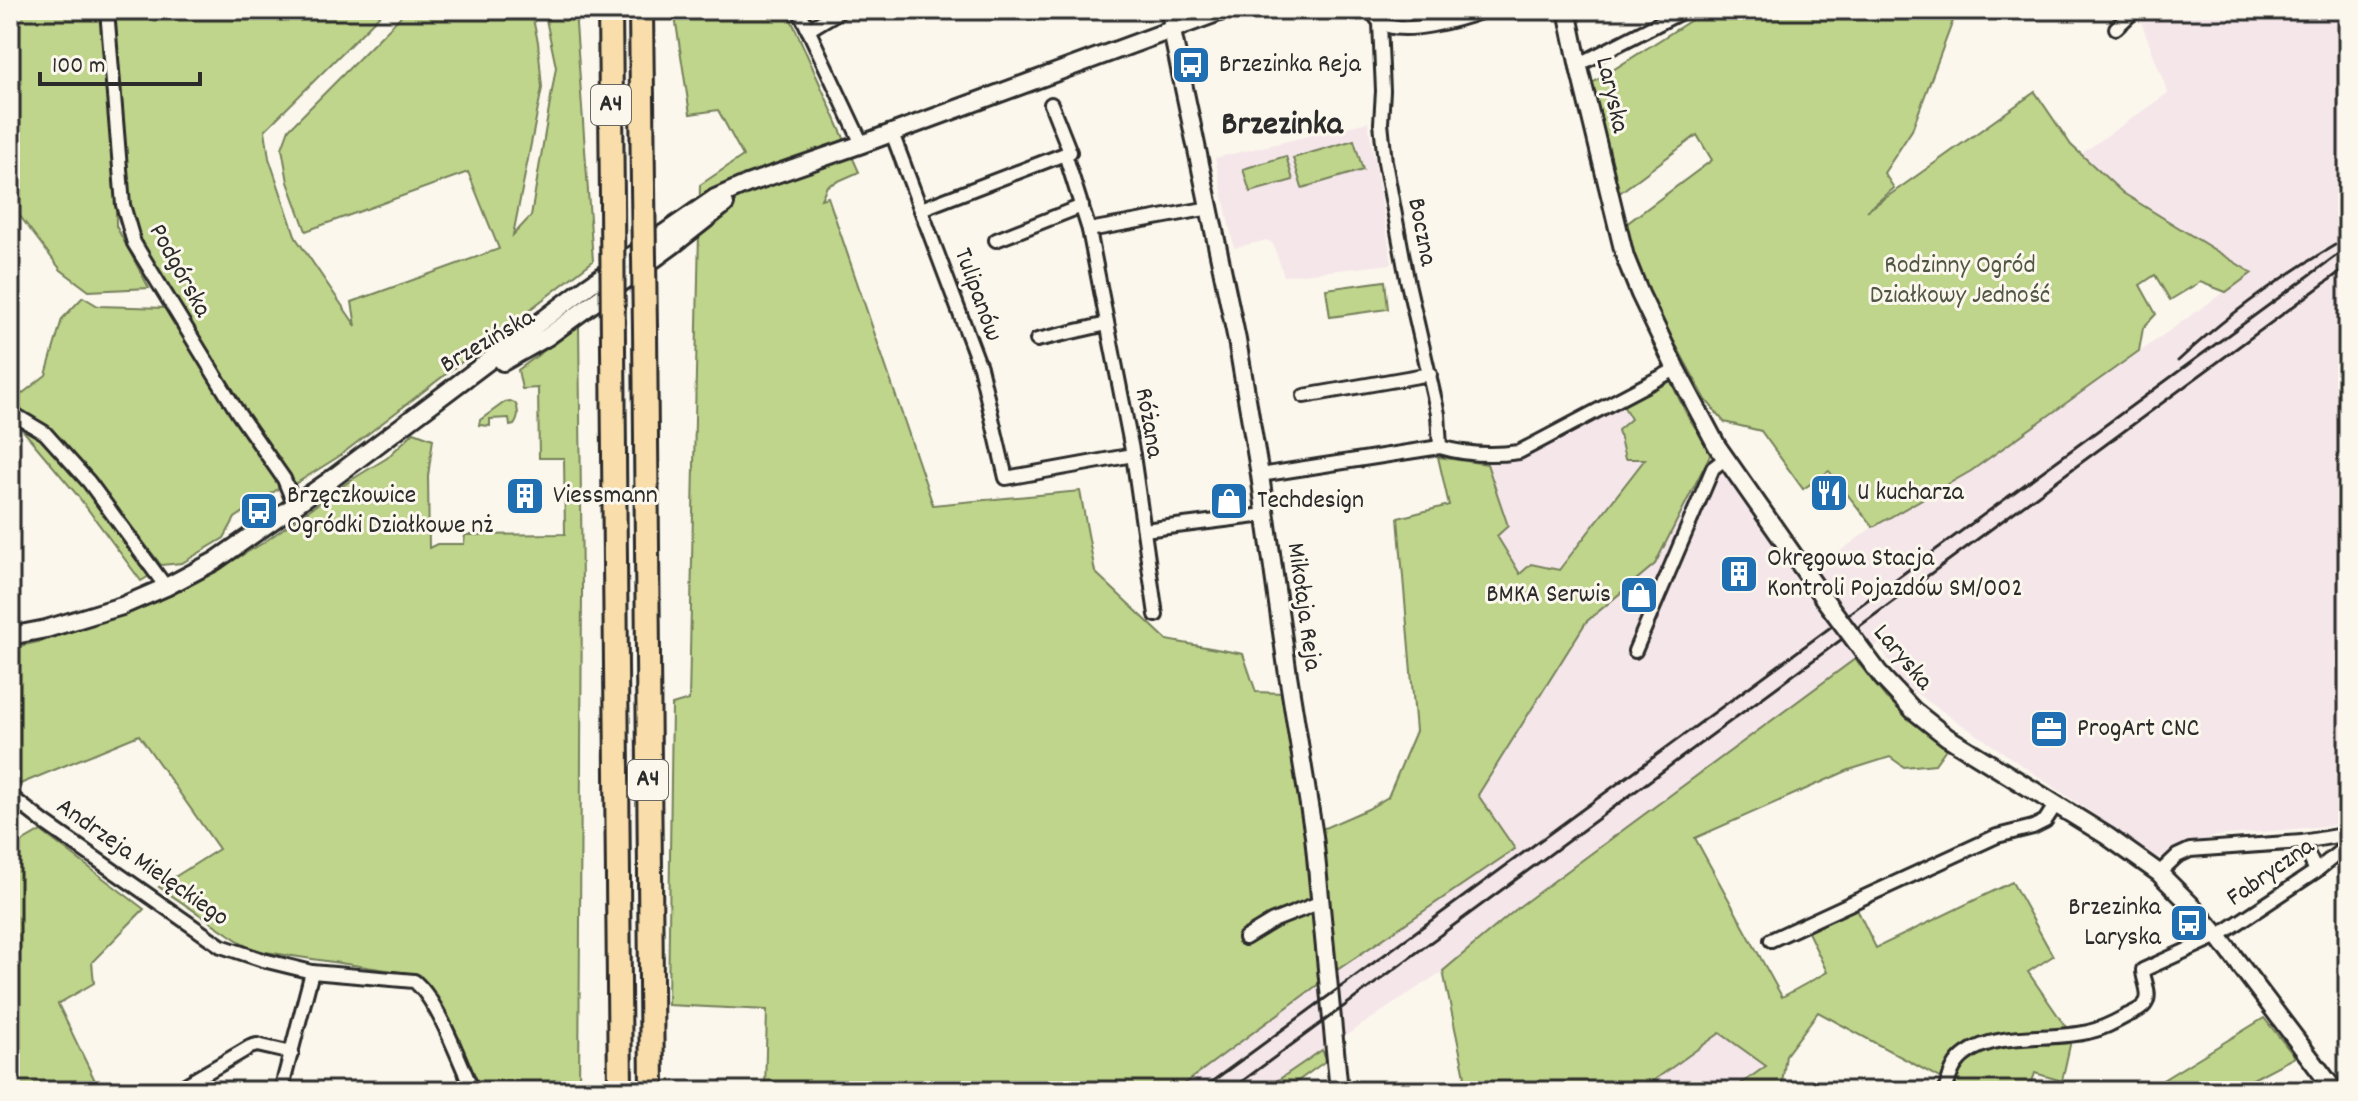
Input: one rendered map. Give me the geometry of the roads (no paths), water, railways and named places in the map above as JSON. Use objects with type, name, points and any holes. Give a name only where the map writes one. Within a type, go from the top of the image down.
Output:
[{"type":"highway","name":"A4","points":[[610,10],[620,1091]]},
{"type":"highway","name":"A4","points":[[641,10],[652,1091]]},
{"type":"street","name":"Podgórska","points":[[107,10],[123,205],[134,243],[238,413],[284,479],[295,506]]},
{"type":"street","points":[[799,10],[862,144]]},
{"type":"street","points":[[808,30],[841,10]]},
{"type":"street","name":"Mikołaja Reja","points":[[1167,10],[1237,340],[1260,475],[1314,836],[1339,1091]]},
{"type":"street","name":"Brzezińska","points":[[10,636],[122,606],[215,561],[439,399],[547,337],[724,204],[765,181],[1225,10]]},
{"type":"street","points":[[1371,10],[1380,23],[1394,27],[1446,24],[1486,10]]},
{"type":"street","name":"Laryska","points":[[1567,10],[1625,257],[1640,294],[1676,369],[1726,458],[1822,596],[1882,677],[1913,710],[1947,737],[2107,836],[2159,873],[2218,936],[2335,1091]]},
{"type":"street","points":[[1578,65],[1685,10]]},
{"type":"street","points":[[2116,28],[2135,10]]},
{"type":"street","name":"Boczna","points":[[1380,23],[1381,123],[1385,162],[1407,279],[1438,414],[1440,447]]},
{"type":"street","name":"Różana","points":[[1051,104],[1089,230],[1133,455],[1156,615]]},
{"type":"street","name":"Tulipanów","points":[[892,133],[980,367],[1006,478],[1133,455]]},
{"type":"street","points":[[921,209],[1067,153]]},
{"type":"street","points":[[996,240],[1082,206]]},
{"type":"street","points":[[1089,230],[1210,208]]},
{"type":"street","points":[[1037,340],[1107,324]]},
{"type":"street","points":[[1260,475],[1440,447],[1461,453],[1519,452],[1676,369]]},
{"type":"street","points":[[1304,396],[1430,374]]},
{"type":"street","points":[[10,412],[45,433],[89,482],[166,587]]},
{"type":"street","points":[[1635,651],[1713,468],[1726,458]]},
{"type":"street","points":[[1144,530],[1265,515]]},
{"type":"street","name":"Andrzeja Mielęckiego","points":[[10,796],[221,946],[312,972],[414,981],[423,988],[434,1006],[473,1091]]},
{"type":"street","points":[[1771,940],[1997,836],[2033,827],[2045,821],[2056,804]]},
{"type":"street","points":[[2159,873],[2177,856],[2190,850],[2302,842],[2348,834]]},
{"type":"street","points":[[2302,842],[2316,871]]},
{"type":"street","name":"Fabryczna","points":[[2218,936],[2316,871],[2348,845]]},
{"type":"street","points":[[1245,938],[1320,896]]},
{"type":"street","points":[[1945,1091],[1954,1066],[1976,1048],[1992,1043],[2087,1033],[2142,1008],[2147,1002],[2148,992],[2143,970],[2218,936]]},
{"type":"street","points":[[281,1091],[312,972]]},
{"type":"street","points":[[175,1091],[250,1047],[257,1045],[292,1053]]},
{"type":"railway","points":[[2178,361],[2254,298],[2335,245]]},
{"type":"railway","points":[[1199,1091],[2348,247]]},
{"type":"railway","points":[[1229,1091],[2348,266]]},
{"type":"place","name":"Brzezinka Reja","points":[[1191,65]]},
{"type":"place","name":"U kucharza","points":[[1829,493]]},
{"type":"place","name":"Viessmann","points":[[525,496]]},
{"type":"place","name":"Techdesign","points":[[1229,501]]},
{"type":"place","name":"Brzęczkowice Ogródki Działkowe nż","points":[[259,511]]},
{"type":"place","name":"Okręgowa Stacja Kontroli Pojazdów SM/002","points":[[1739,574]]},
{"type":"place","name":"BMKA Serwis","points":[[1639,595]]},
{"type":"place","name":"ProgArt CNC","points":[[2049,729]]},
{"type":"place","name":"Brzezinka Laryska","points":[[2189,923]]},
{"type":"district","name":"Brzezinka","points":[[1282,126]]},
{"type":"park label","name":"Rodzinny Ogród Działkowy Jedność","points":[[1960,281]]}]
